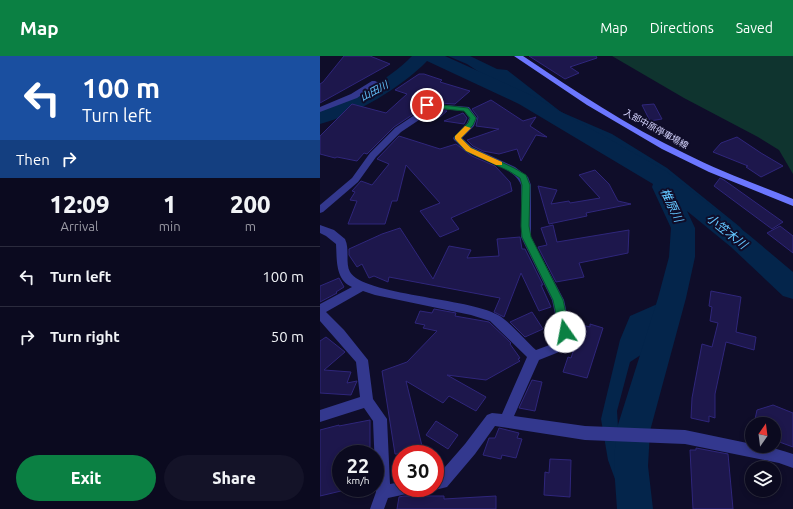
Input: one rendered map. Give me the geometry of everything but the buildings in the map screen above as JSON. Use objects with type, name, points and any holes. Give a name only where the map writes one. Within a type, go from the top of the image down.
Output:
[{"type":"main road","name":"入部中原停車場線","points":[[518,56],[558,83],[665,147],[710,169],[793,203]]},
{"type":"street","points":[[320,110],[354,96],[375,83]]},
{"type":"street","points":[[320,210],[355,180],[373,155],[398,130],[419,116],[427,105],[466,109],[473,118],[471,124],[457,138],[469,149],[512,169],[523,177],[526,185],[526,237],[558,300],[565,332],[560,346],[534,356],[506,420]]},
{"type":"street","points":[[320,229],[330,233],[341,242],[344,273],[353,283],[375,291],[471,310],[494,318],[534,356]]},
{"type":"street","points":[[320,310],[363,286]]},
{"type":"street","points":[[320,314],[340,334],[362,360],[366,401],[380,419],[381,445]]},
{"type":"street","points":[[320,416],[366,401]]},
{"type":"street","points":[[444,480],[470,449],[492,419],[585,433],[685,437],[779,456],[793,461]]},
{"type":"street","points":[[377,509],[381,497]]},
{"type":"green space","points":[[612,56],[793,56],[793,174],[779,150],[758,137],[684,98]]},
{"type":"water","points":[[448,56],[470,56],[497,69],[507,70],[561,112],[612,134],[667,168],[740,227],[773,266],[737,230],[712,210],[672,183],[673,199],[689,259],[680,299],[653,324],[650,349],[630,362],[617,411],[621,475],[635,509],[626,509],[608,460],[601,419],[620,340],[630,316],[662,302],[683,263],[680,235],[654,171],[636,156],[630,156],[605,140],[588,134],[575,133],[539,111],[511,90],[500,86],[467,64]]},
{"type":"waterway","name":"山田川","points":[[320,118],[375,93],[412,67],[422,56]]},
{"type":"waterway","name":"椎原川","points":[[431,56],[526,100],[658,176],[740,241],[793,288]]},
{"type":"waterway","name":"椎原川","points":[[635,509],[631,466],[633,431],[672,298],[682,257],[683,228],[663,187]]},
{"type":"slow traffic","points":[[467,128],[457,138],[469,149],[499,163]]},
{"type":"route","points":[[427,105],[466,109],[473,118],[471,124],[457,138],[469,149],[512,169],[523,177],[526,185],[526,237],[558,300],[565,332]]},
{"type":"water label","name":"小笠木川","points":[[727,231]]}]
